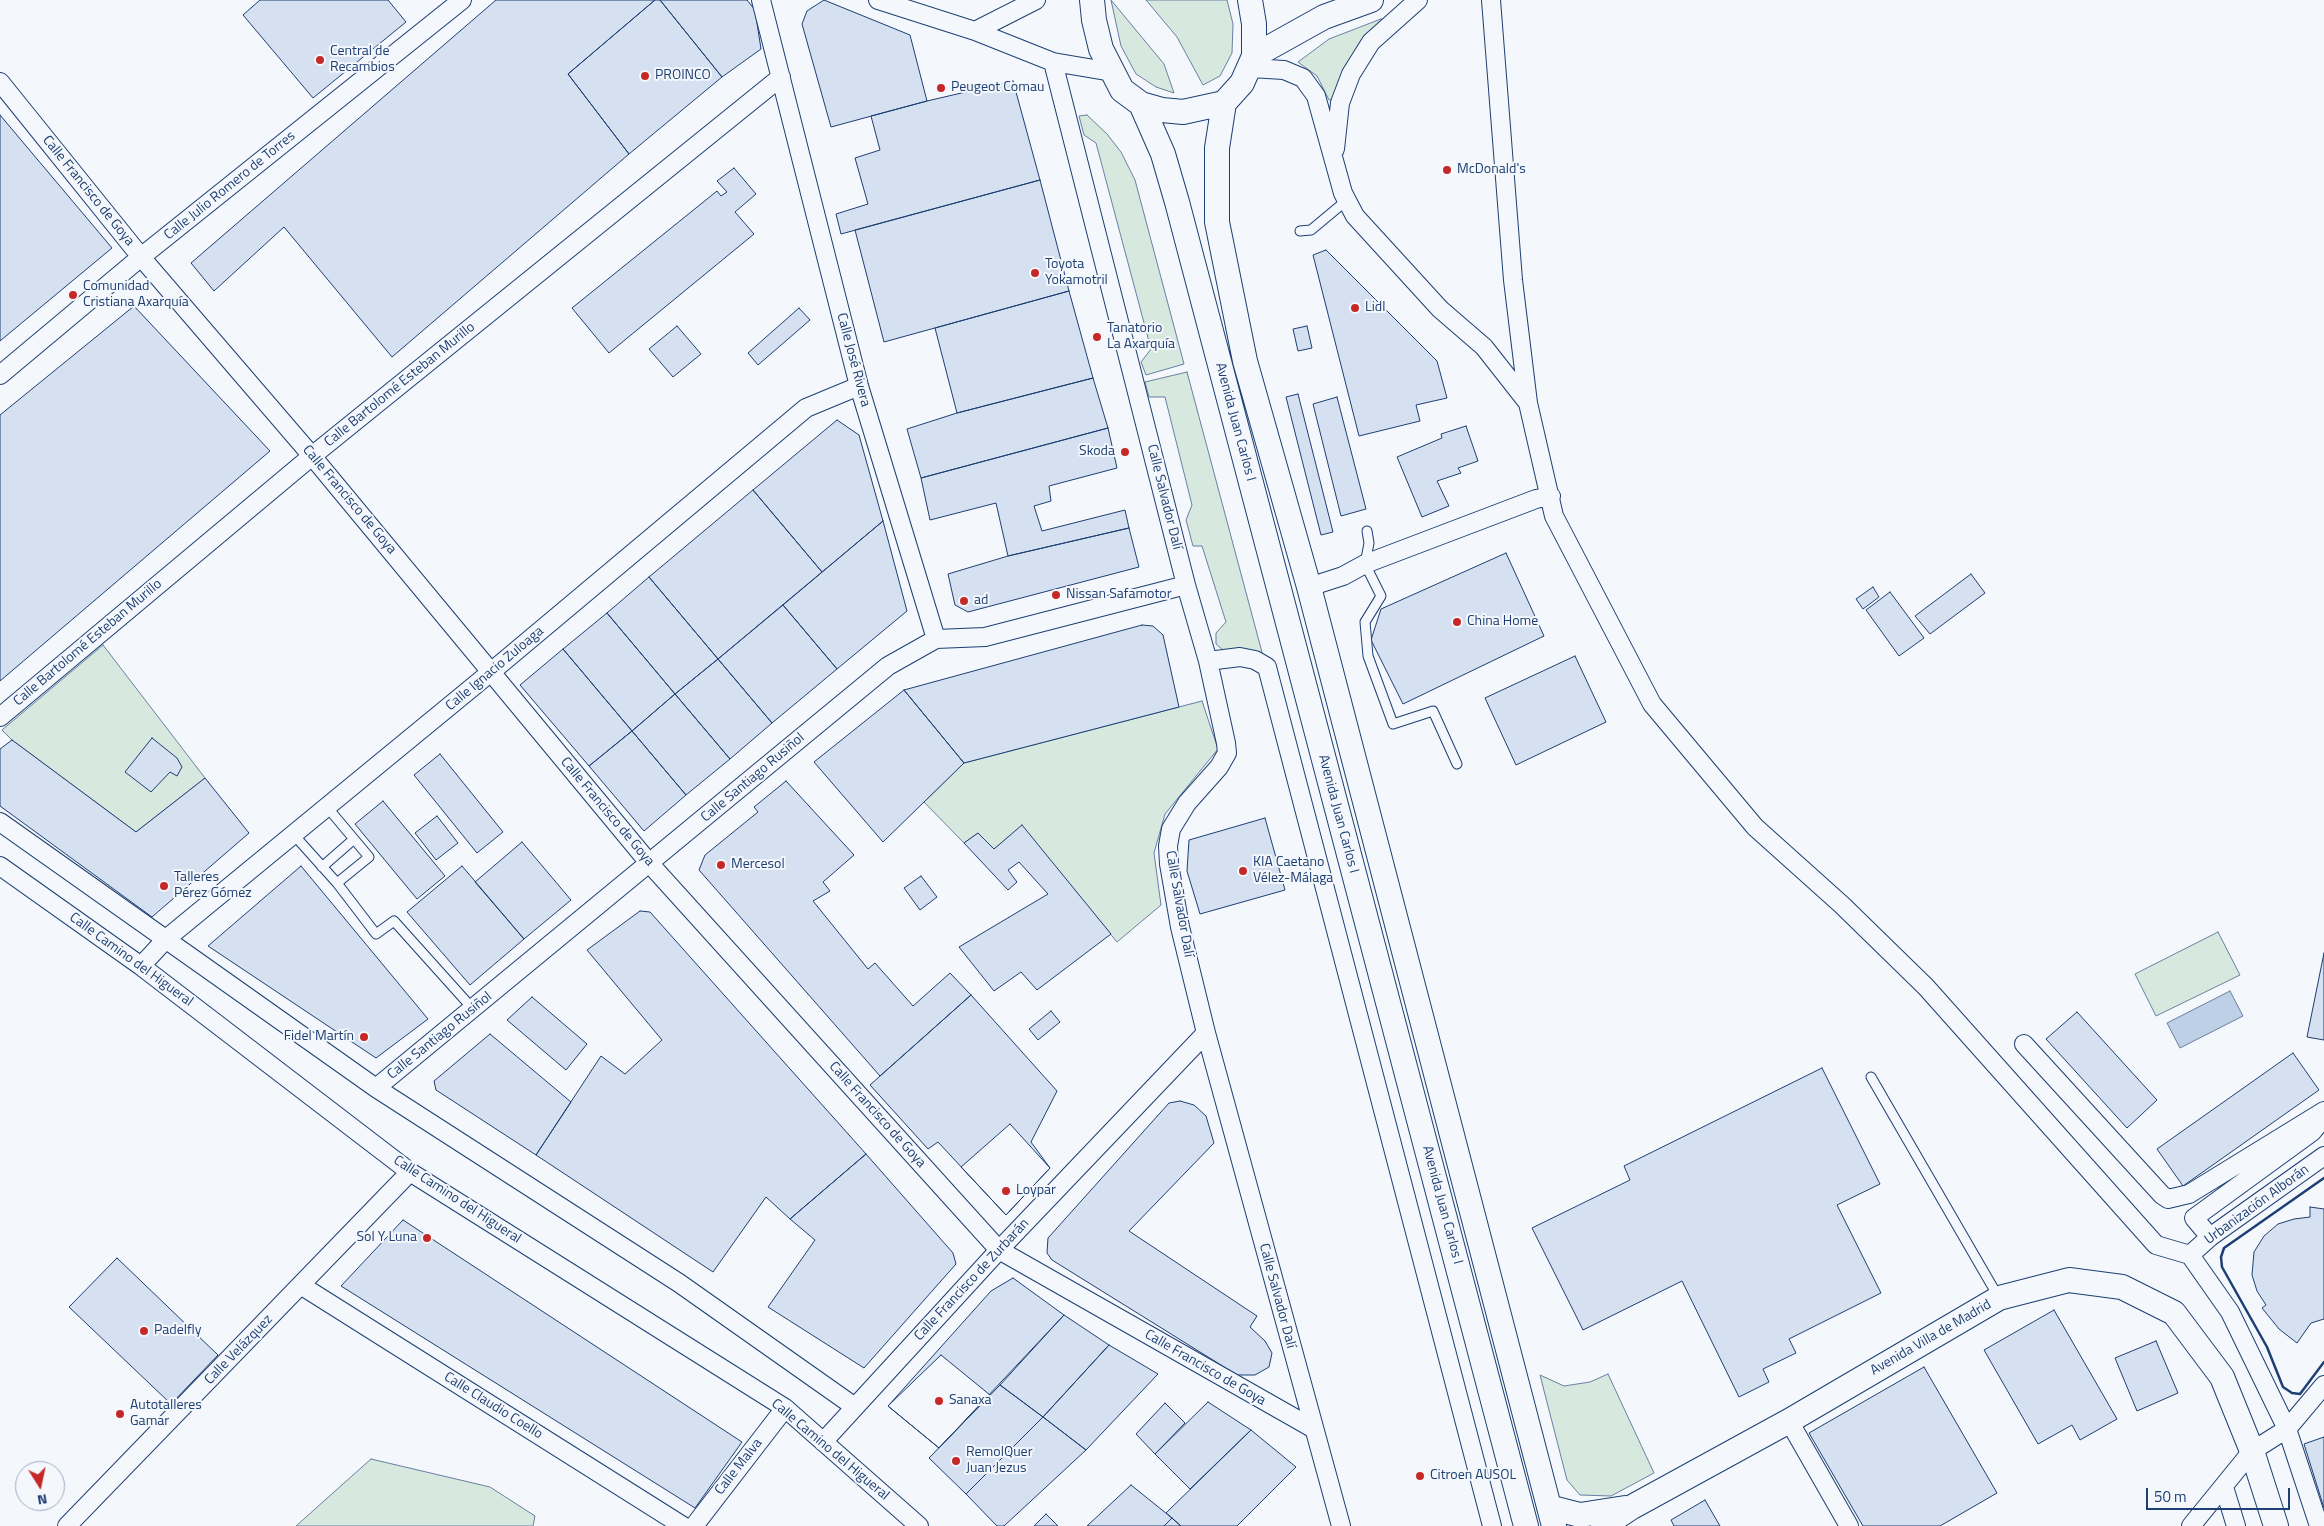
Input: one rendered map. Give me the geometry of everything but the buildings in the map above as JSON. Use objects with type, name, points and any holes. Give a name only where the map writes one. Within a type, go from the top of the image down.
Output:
[{"type":"street","name":"Calle Julio Romero de Torres","points":[[0,375],[141,257],[462,0]]},
{"type":"street","name":"Calle José Rivera","points":[[761,0],[859,386],[936,639]]},
{"type":"street","points":[[878,0],[975,31],[1054,62],[1112,72]]},
{"type":"street","points":[[975,31],[1036,0]]},
{"type":"street","points":[[1092,0],[1094,20],[1101,49],[1122,90],[1141,104],[1162,110],[1183,112],[1224,103],[1242,83],[1252,62],[1254,24],[1250,0]]},
{"type":"street","points":[[1252,62],[1324,18],[1371,0]]},
{"type":"street","points":[[1334,157],[1340,103],[1351,74],[1371,42],[1418,0]]},
{"type":"street","points":[[1491,0],[1514,280],[1528,403],[1551,496],[1554,516],[1652,704],[1755,828],[1842,905],[1926,987],[2156,1245],[2190,1255],[2230,1312],[2287,1429],[2319,1526]]},
{"type":"street","name":"Calle Salvador Dalí","points":[[1054,62],[1186,585],[1208,661],[1227,753],[1220,774],[1187,803],[1171,829],[1168,846],[1180,927],[1206,1034],[1341,1526]]},
{"type":"street","points":[[1252,62],[1284,70],[1304,78],[1316,96],[1347,200],[1355,216],[1383,249],[1440,309],[1484,347],[1528,403]]},
{"type":"street","name":"Calle Bartolomé Esteban Murillo","points":[[0,717],[312,456],[781,77]]},
{"type":"street","name":"Calle Francisco de Goya","points":[[0,82],[141,257],[312,456],[650,864],[999,1250],[1314,1429]]},
{"type":"street","name":"Avenida Juan Carlos I","points":[[1224,103],[1216,148],[1217,222],[1245,361],[1309,587],[1551,1516]]},
{"type":"street","name":"Avenida Juan Carlos I","points":[[1141,104],[1163,154],[1177,202],[1526,1526]]},
{"type":"street","name":"Calle Ignacio Zuloaga","points":[[141,966],[166,939],[492,672],[806,408],[859,386]]},
{"type":"street","points":[[1309,587],[1343,576],[1365,564],[1536,499],[1551,496]]},
{"type":"street","name":"Calle Santiago Rusiñol","points":[[376,1088],[888,666],[936,639],[985,636],[1186,585]]},
{"type":"street","points":[[1208,661],[1240,657],[1255,660],[1267,667],[1492,1526]]},
{"type":"street","points":[[0,822],[376,1088],[678,1282],[855,1408]]},
{"type":"street","name":"Calle Camino del Higueral","points":[[0,866],[141,966],[410,1172],[784,1408],[918,1526]]},
{"type":"street","name":"Calle Francisco de Zurbarán","points":[[824,1442],[999,1250],[1206,1034]]},
{"type":"street","points":[[2024,1044],[2168,1199],[2188,1194],[2324,1111]]},
{"type":"street","points":[[2210,1237],[2194,1218],[2312,1132],[2324,1117]]},
{"type":"street","name":"Urbanización Alborán","points":[[2190,1255],[2210,1237],[2324,1156]]},
{"type":"street","name":"Calle Velázquez","points":[[67,1526],[302,1286],[410,1172]]},
{"type":"street","name":"Avenida Villa de Madrid","points":[[1603,1526],[1632,1507],[1789,1421],[1999,1298],[2069,1280],[2122,1287],[2174,1313],[2222,1377],[2252,1451],[2276,1526]]},
{"type":"street","name":"Calle Claudio Coello","points":[[302,1286],[683,1526]]},
{"type":"street","points":[[2191,1526],[2252,1451],[2287,1429],[2324,1385]]},
{"type":"street","name":"Calle Malva","points":[[694,1526],[784,1408]]},
{"type":"street","points":[[1789,1421],[1849,1526]]},
{"type":"street","points":[[2224,1487],[2236,1526]]},
{"type":"street","points":[[1551,1516],[1580,1515],[1632,1507]]},
{"type":"lane","points":[[1300,231],[1311,230],[1347,200]]},
{"type":"lane","points":[[1367,532],[1369,543],[1365,564],[1381,596],[1365,622],[1368,656],[1393,724],[1433,712],[1457,764]]},
{"type":"lane","points":[[327,807],[368,856],[337,883]]},
{"type":"lane","points":[[294,834],[337,883],[376,934],[394,921],[472,1009]]},
{"type":"lane","points":[[322,867],[354,839]]},
{"type":"lane","points":[[1871,1077],[1999,1298]]},
{"type":"shaded area","points":[[1111,0],[1164,64],[1174,93],[1156,87],[1136,74],[1121,46]]},
{"type":"shaded area","points":[[1146,0],[1227,0],[1233,24],[1232,53],[1220,76],[1203,85],[1177,37]]},
{"type":"shaded area","points":[[1381,19],[1383,20],[1337,99],[1329,100],[1317,76],[1298,62],[1329,39]]},
{"type":"shaded area","points":[[1087,115],[1107,134],[1121,152],[1135,180],[1184,364],[1146,375],[1141,362],[1151,349],[1096,143],[1084,135],[1079,116]]},
{"type":"shaded area","points":[[1187,372],[1263,656],[1239,649],[1223,650],[1216,644],[1216,633],[1226,622],[1202,546],[1193,546],[1186,520],[1192,505],[1165,397],[1149,397],[1145,382]]},
{"type":"shaded area","points":[[103,645],[205,778],[136,832],[12,740],[2,730]]},
{"type":"shaded area","points":[[1202,701],[1218,749],[1165,814],[1154,853],[1161,905],[1117,942],[1022,826],[994,849],[978,833],[964,843],[924,802],[964,763]]},
{"type":"shaded area","points":[[2218,932],[2240,975],[2156,1016],[2135,974]]},
{"type":"shaded area","points":[[1608,1374],[1654,1473],[1611,1496],[1580,1495],[1567,1480],[1540,1375],[1564,1386],[1590,1382]]},
{"type":"shaded area","points":[[371,1459],[490,1487],[535,1516],[533,1526],[296,1526]]},
{"type":"water","points":[[2230,991],[2243,1016],[2180,1048],[2167,1023]]},
{"type":"wall","points":[[2324,1178],[2224,1248],[2221,1257],[2222,1267],[2267,1347],[2283,1387],[2292,1393],[2300,1394],[2324,1362]]},
{"type":"place","name":"Central de Recambios","points":[[320,60]]},
{"type":"place","name":"PROINCO","points":[[645,76]]},
{"type":"place","name":"Peugeot Comau","points":[[941,88]]},
{"type":"place","name":"McDonald's","points":[[1447,170]]},
{"type":"place","name":"Toyota Yokamotril","points":[[1035,273]]},
{"type":"place","name":"Comunidad Cristiana Axarquía","points":[[73,295]]},
{"type":"place","name":"Lidl","points":[[1355,308]]},
{"type":"place","name":"Tanatorio La Axarquía","points":[[1097,337]]},
{"type":"place","name":"Skoda","points":[[1125,452]]},
{"type":"place","name":"Nissan Safamotor","points":[[1056,595]]},
{"type":"place","name":"ad","points":[[964,601]]},
{"type":"place","name":"China Home","points":[[1457,622]]},
{"type":"place","name":"Mercesol","points":[[721,865]]},
{"type":"place","name":"KIA Caetano Vélez-Málaga","points":[[1243,871]]},
{"type":"place","name":"Talleres Pérez Gómez","points":[[164,886]]},
{"type":"place","name":"Fidel Martín","points":[[364,1037]]},
{"type":"place","name":"Loypar","points":[[1006,1191]]},
{"type":"place","name":"Sol Y Luna","points":[[427,1238]]},
{"type":"place","name":"Padelfly","points":[[144,1331]]},
{"type":"place","name":"Sanaxa","points":[[939,1401]]},
{"type":"place","name":"Autotalleres Gamar","points":[[120,1414]]},
{"type":"place","name":"RemolQuer Juan Jezus","points":[[956,1461]]},
{"type":"place","name":"Citroen AUSOL","points":[[1420,1476]]}]
